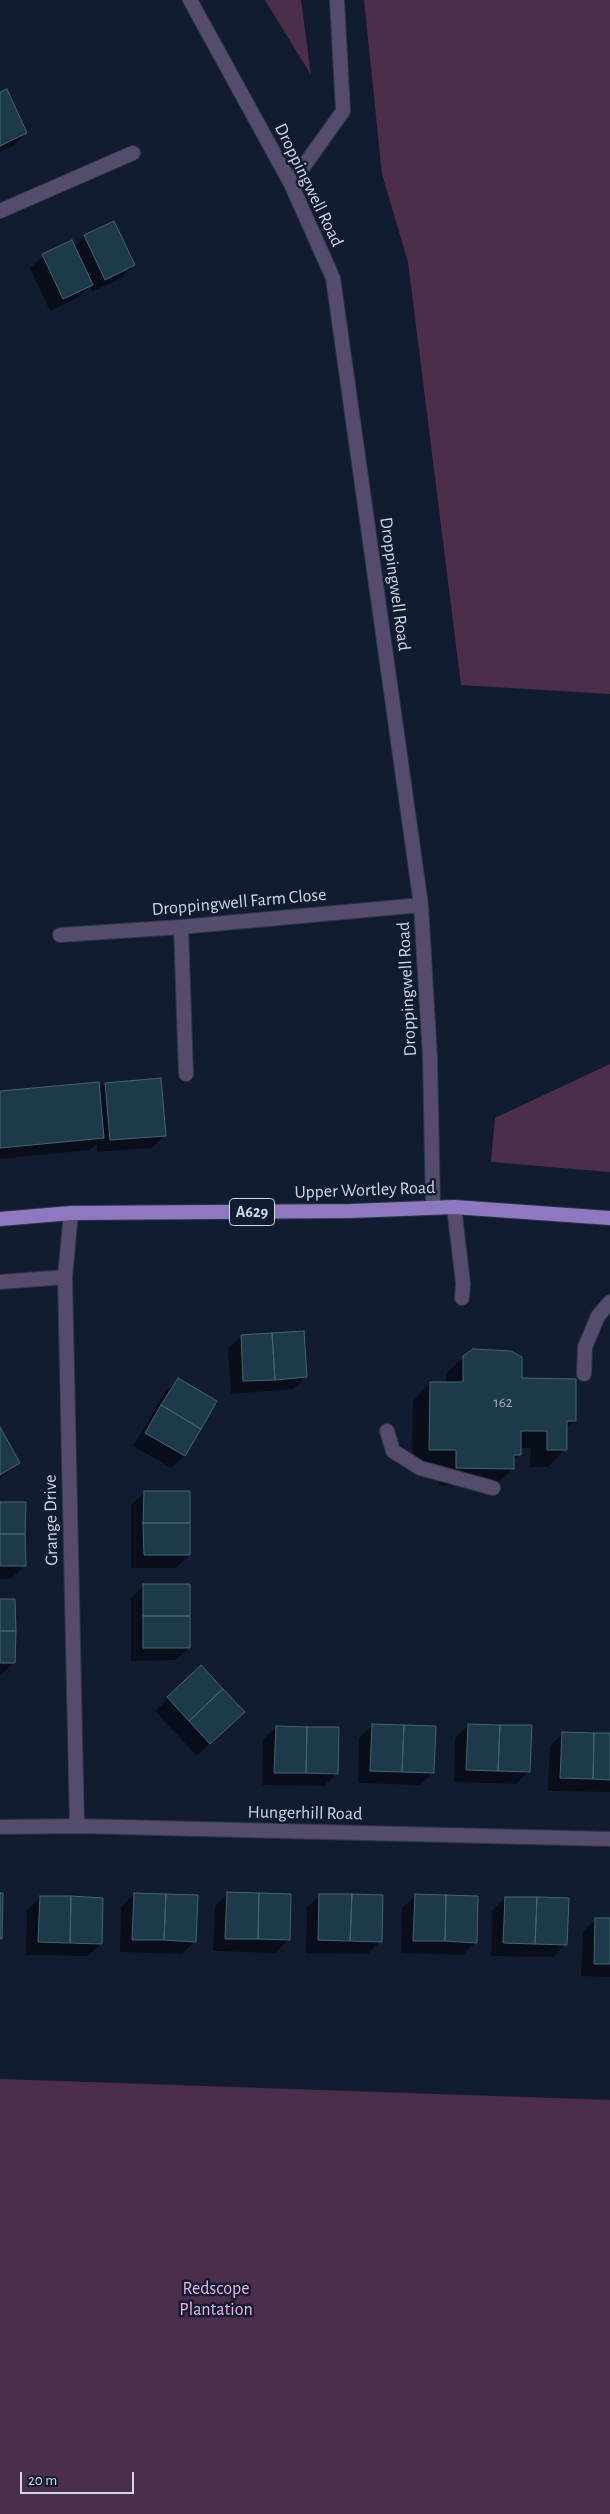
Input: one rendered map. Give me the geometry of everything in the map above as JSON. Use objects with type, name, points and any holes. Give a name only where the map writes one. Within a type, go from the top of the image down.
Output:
[{"type":"main road","name":"Upper Wortley Road","points":[[0,1219],[71,1213],[352,1211],[433,1207],[610,1218]]},
{"type":"street","name":"Droppingwell Road","points":[[190,0],[291,184],[333,278],[421,905],[430,1058],[433,1207]]},
{"type":"street","points":[[291,184],[343,111],[337,0]]},
{"type":"street","points":[[0,211],[133,153]]},
{"type":"street","name":"Droppingwell Farm Close","points":[[60,935],[181,927],[421,905]]},
{"type":"street","points":[[181,927],[186,1074]]},
{"type":"street","points":[[454,1207],[463,1283],[462,1298]]},
{"type":"street","name":"Grange Drive","points":[[71,1213],[65,1277],[77,1826]]},
{"type":"street","points":[[0,1282],[65,1277]]},
{"type":"street","points":[[584,1374],[585,1347],[598,1316],[610,1302]]},
{"type":"street","points":[[387,1431],[393,1451],[420,1468],[493,1488]]},
{"type":"street","name":"Hungerhill Road","points":[[0,1827],[77,1826],[610,1839]]},
{"type":"green space","points":[[265,0],[301,0],[311,75]]},
{"type":"green space","points":[[364,0],[610,0],[610,694],[461,685],[408,262],[382,174]]},
{"type":"green space","points":[[610,1064],[610,1172],[491,1162],[495,1118]]},
{"type":"green space","name":"Redscope Plantation","points":[[0,2079],[610,2100],[610,2514],[0,2514]]},
{"type":"building","points":[[7,89],[27,133],[0,146],[0,92]]},
{"type":"building","points":[[114,221],[135,265],[105,280],[84,235]]},
{"type":"building","points":[[72,240],[93,285],[63,299],[42,254]]},
{"type":"building","points":[[161,1078],[166,1136],[110,1140],[105,1083]]},
{"type":"building","points":[[99,1082],[104,1138],[0,1148],[0,1091]]},
{"type":"building","points":[[304,1331],[307,1377],[275,1380],[272,1333]]},
{"type":"building","points":[[272,1333],[275,1380],[243,1381],[241,1335]]},
{"type":"building","points":[[473,1349],[511,1351],[522,1357],[522,1378],[576,1379],[576,1421],[567,1421],[567,1450],[547,1450],[547,1431],[521,1431],[521,1455],[514,1455],[514,1469],[456,1468],[456,1450],[429,1450],[430,1382],[463,1382],[463,1356]]},
{"type":"building","points":[[178,1378],[217,1401],[201,1429],[161,1405]]},
{"type":"building","points":[[161,1405],[201,1429],[185,1456],[145,1433]]},
{"type":"building","points":[[0,1427],[20,1463],[0,1475]]},
{"type":"building","points":[[144,1491],[190,1491],[190,1523],[143,1523]]},
{"type":"building","points":[[0,1502],[26,1502],[25,1534],[0,1534]]},
{"type":"building","points":[[143,1523],[190,1523],[190,1555],[144,1555]]},
{"type":"building","points":[[0,1534],[25,1534],[26,1566],[0,1566]]},
{"type":"building","points":[[143,1584],[190,1584],[190,1616],[143,1616]]},
{"type":"building","points":[[0,1599],[15,1599],[16,1631],[0,1631]]},
{"type":"building","points":[[143,1616],[190,1616],[190,1648],[143,1648]]},
{"type":"building","points":[[0,1631],[16,1631],[15,1663],[0,1663]]},
{"type":"building","points":[[201,1665],[223,1689],[189,1721],[167,1697]]},
{"type":"building","points":[[223,1689],[245,1712],[210,1744],[189,1721]]},
{"type":"building","points":[[372,1724],[404,1725],[402,1772],[370,1771]]},
{"type":"building","points":[[468,1724],[500,1725],[498,1771],[466,1770]]},
{"type":"building","points":[[404,1725],[436,1726],[434,1773],[402,1772]]},
{"type":"building","points":[[500,1725],[532,1725],[530,1772],[498,1771]]},
{"type":"building","points":[[276,1726],[307,1727],[306,1773],[274,1773]]},
{"type":"building","points":[[307,1727],[339,1727],[338,1774],[306,1773]]},
{"type":"building","points":[[562,1732],[594,1733],[593,1779],[560,1778]]},
{"type":"building","points":[[594,1733],[610,1733],[610,1780],[593,1779]]},
{"type":"building","points":[[227,1892],[259,1893],[258,1939],[225,1939]]},
{"type":"building","points":[[0,1893],[3,1893],[2,1939],[0,1939]]},
{"type":"building","points":[[134,1893],[166,1894],[164,1940],[132,1940]]},
{"type":"building","points":[[259,1893],[291,1894],[290,1940],[258,1939]]},
{"type":"building","points":[[166,1894],[198,1895],[196,1942],[164,1940]]},
{"type":"building","points":[[319,1894],[352,1894],[350,1941],[318,1940]]},
{"type":"building","points":[[352,1894],[383,1895],[382,1942],[350,1941]]},
{"type":"building","points":[[415,1894],[446,1895],[445,1941],[413,1941]]},
{"type":"building","points":[[446,1895],[478,1896],[477,1943],[445,1941]]},
{"type":"building","points":[[40,1896],[71,1896],[70,1943],[38,1942]]},
{"type":"building","points":[[71,1896],[103,1898],[102,1944],[70,1943]]},
{"type":"building","points":[[505,1897],[537,1897],[535,1944],[503,1943]]},
{"type":"building","points":[[537,1897],[569,1898],[567,1945],[535,1944]]},
{"type":"building","points":[[595,1918],[610,1918],[610,1964],[594,1964]]}]
